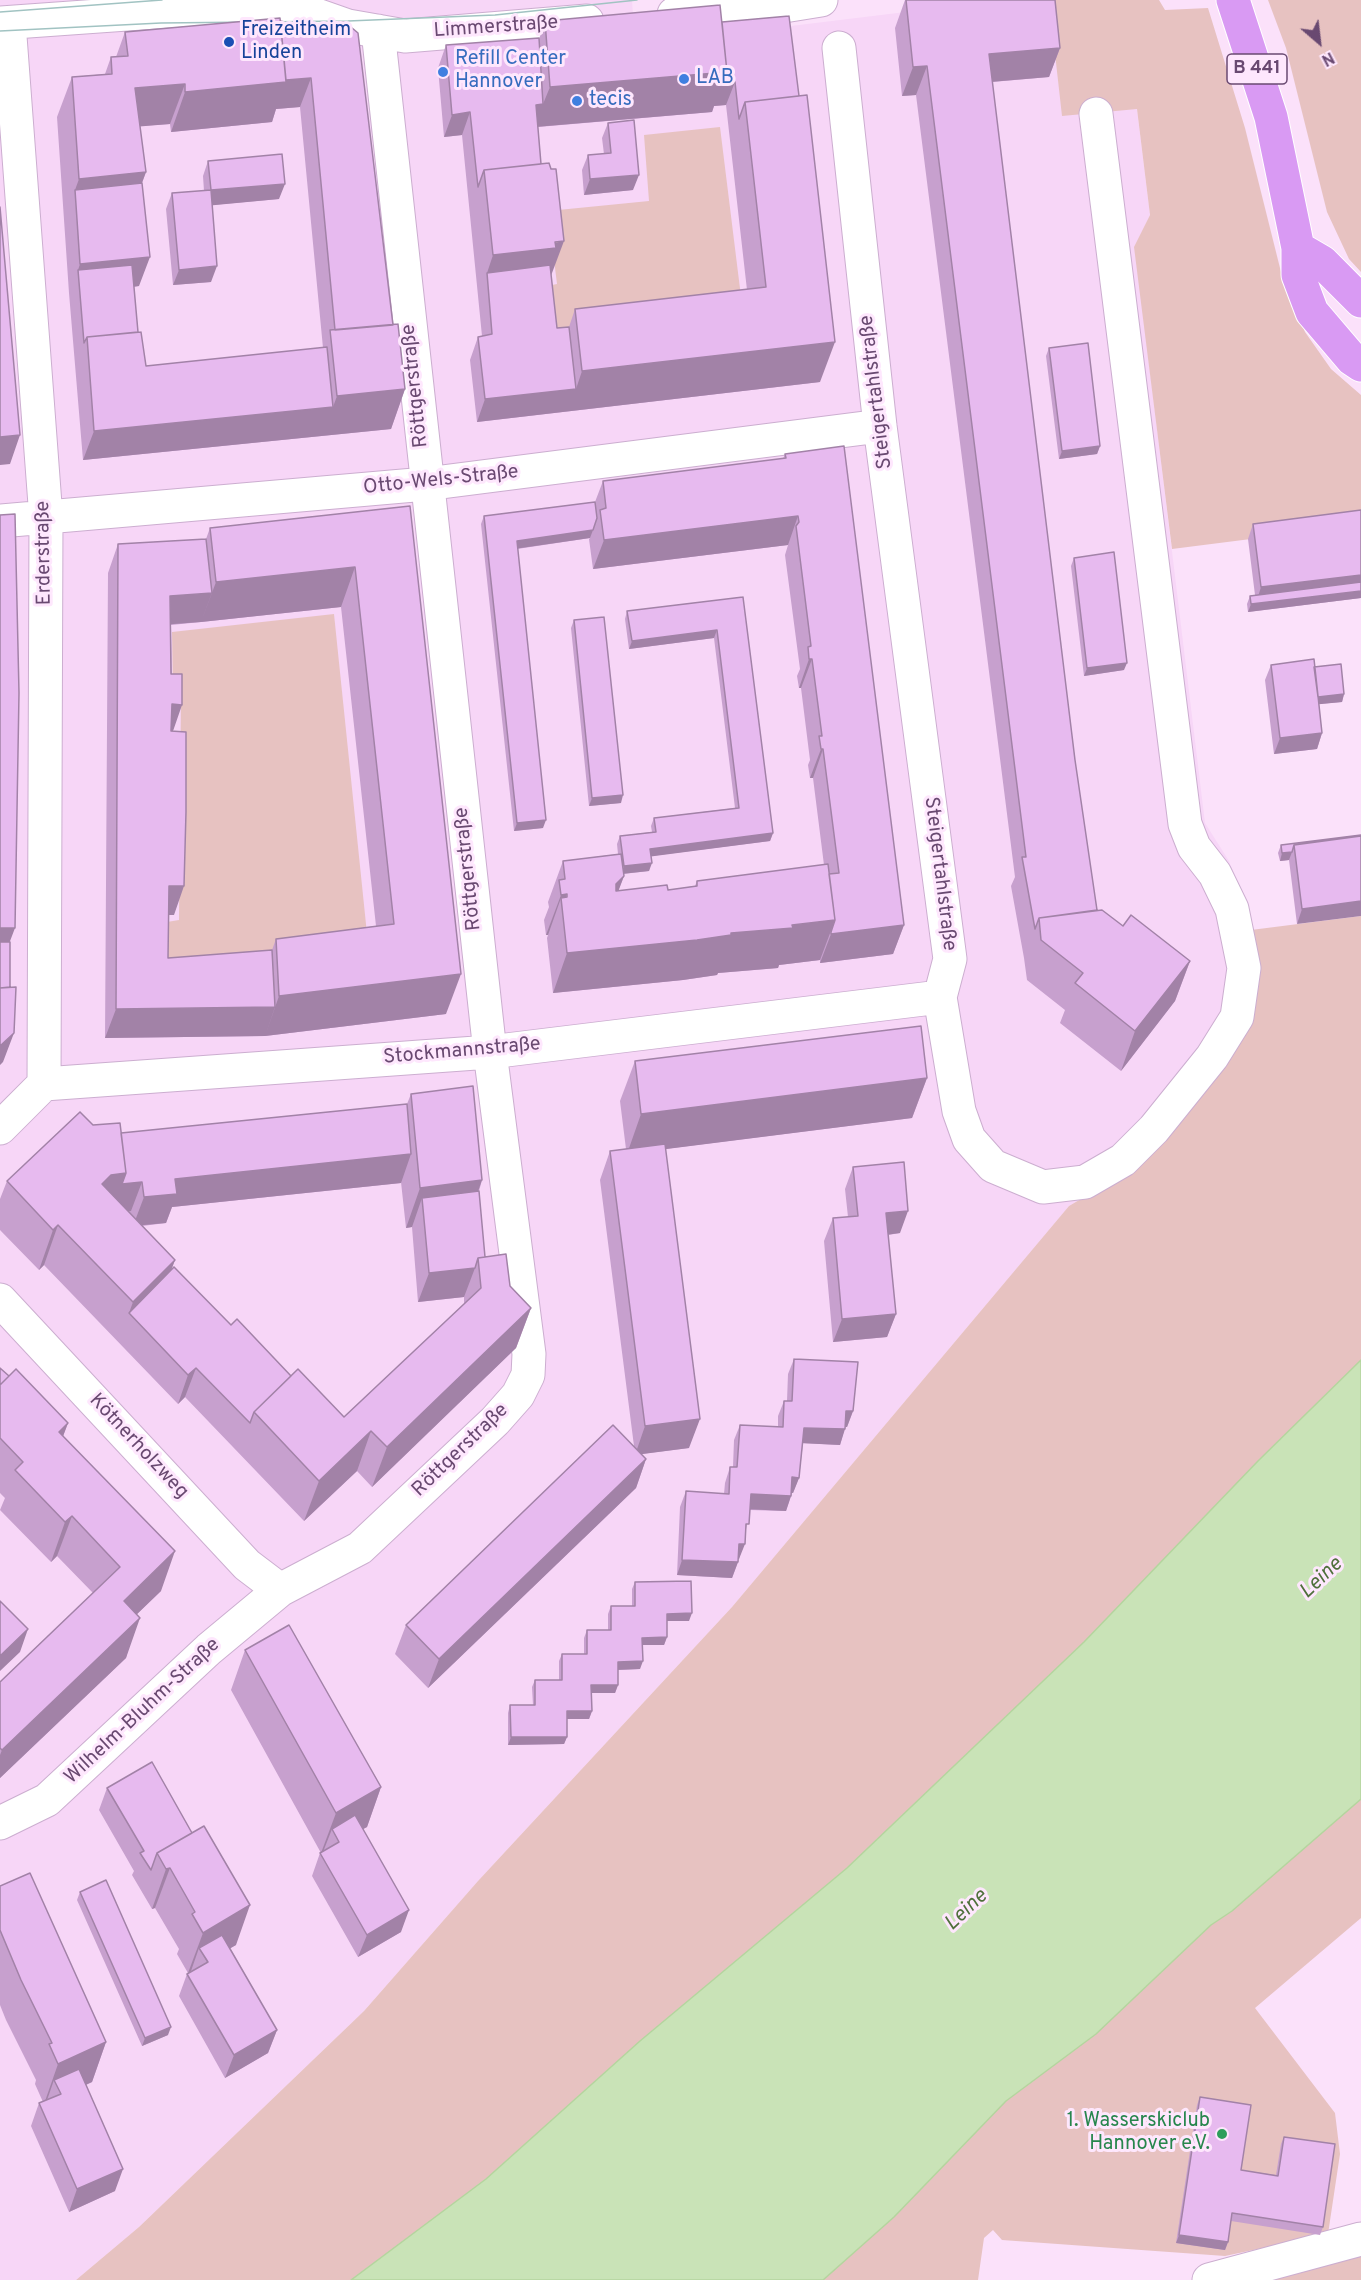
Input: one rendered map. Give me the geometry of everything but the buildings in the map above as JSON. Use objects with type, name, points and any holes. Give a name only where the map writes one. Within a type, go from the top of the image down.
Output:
[{"type":"highway","name":"B 441","points":[[1233,0],[1271,117],[1298,248]]},
{"type":"highway","points":[[1298,248],[1322,262],[1361,301]]},
{"type":"highway","points":[[1298,248],[1298,275],[1312,312],[1352,359],[1361,365]]},
{"type":"street","name":"Limmerstraße","points":[[5,23],[285,1],[348,26],[405,36],[790,5],[821,0]]},
{"type":"street","name":"Erderstraße","points":[[5,23],[46,518],[44,1084]]},
{"type":"street","name":"Röttgerstraße","points":[[280,1590],[360,1548],[495,1421],[518,1395],[528,1375],[529,1354],[490,1052],[378,32]]},
{"type":"street","name":"Steigertahlstraße","points":[[839,48],[880,426],[950,959],[940,997],[959,1111],[969,1139],[993,1166],[1043,1187],[1085,1182],[1123,1160],[1183,1095],[1237,1017],[1244,968],[1232,909],[1215,874],[1194,847],[1185,824],[1096,114]]},
{"type":"street","name":"Otto-Wels-Straße","points":[[0,521],[426,484],[880,426]]},
{"type":"street","name":"Stockmannstraße","points":[[44,1084],[490,1052],[940,997]]},
{"type":"street","points":[[0,1128],[44,1084]]},
{"type":"street","name":"Kötnerholzweg","points":[[0,1300],[247,1564],[280,1590]]},
{"type":"street","name":"Wilhelm-Bluhm-Straße","points":[[0,1823],[47,1800],[209,1649],[280,1590]]},
{"type":"street","points":[[1209,2280],[1361,2239]]},
{"type":"shaded area","points":[[0,0],[632,0],[635,45],[1004,0],[1137,109],[1150,215],[1135,247],[1205,823],[1229,861],[1249,919],[1259,977],[1132,1169],[1069,1206],[732,1607],[478,1881],[364,2011],[139,2227],[76,2280],[0,2280]]},
{"type":"shaded area","points":[[1049,0],[1159,0],[1165,10],[1208,8],[1245,128],[1281,272],[1305,332],[1331,369],[1361,395],[1361,525],[1172,549],[1134,247],[1150,215],[1137,109],[1062,116]]},
{"type":"shaded area","points":[[1268,0],[1361,0],[1361,272],[1349,259],[1327,212],[1286,48]]},
{"type":"shaded area","points":[[720,127],[744,321],[559,342],[552,285],[557,284],[548,211],[649,201],[644,135]]},
{"type":"shaded area","points":[[334,614],[370,963],[166,976],[167,922],[179,920],[181,691],[173,690],[172,632]]},
{"type":"shaded area","points":[[1361,916],[1361,1360],[1258,1461],[1084,1642],[847,1868],[640,2041],[486,2179],[351,2280],[76,2280],[139,2227],[364,2011],[478,1881],[732,1607],[1069,1206],[1132,1169],[1186,1109],[1251,930]]},
{"type":"shaded area","points":[[1361,1799],[1361,1918],[1255,2008],[1335,2113],[1340,2154],[1328,2234],[1225,2256],[1002,2240],[993,2230],[984,2238],[978,2280],[823,2280],[894,2217],[1006,2101],[1096,2034],[1211,1925],[1232,1911]]},
{"type":"shaded area","points":[[1361,2251],[1361,2280],[1254,2280]]},
{"type":"water","name":"Leine","points":[[1361,1360],[1361,1799],[1232,1911],[1211,1925],[1096,2034],[1006,2101],[894,2217],[823,2280],[351,2280],[486,2179],[640,2041],[847,1868],[1084,1642],[1258,1461]]},
{"type":"tram line","points":[[0,12],[162,0]]},
{"type":"tram line","points":[[0,31],[161,23],[348,21],[495,15],[637,0]]},
{"type":"place","name":"Freizeitheim Linden","points":[[229,42]]},
{"type":"place","name":"Refill Center Hannover","points":[[443,72]]},
{"type":"place","name":"LAB","points":[[684,79]]},
{"type":"place","name":"tecis","points":[[577,101]]},
{"type":"place","name":"1. Wasserskiclub Hannover e.V.","points":[[1222,2134]]}]
